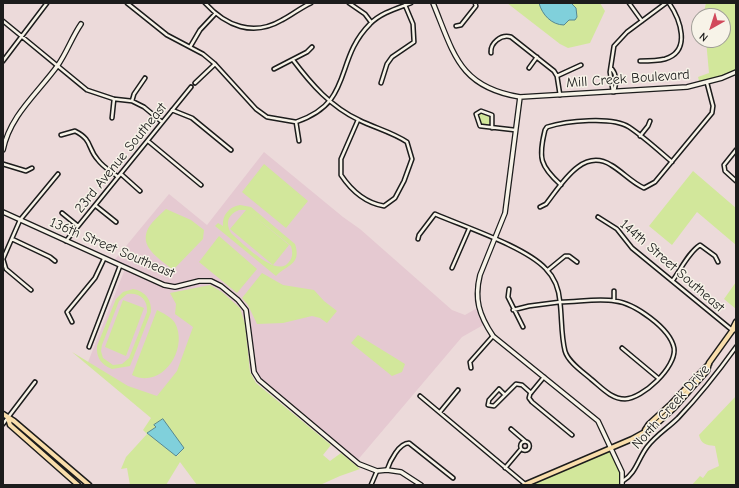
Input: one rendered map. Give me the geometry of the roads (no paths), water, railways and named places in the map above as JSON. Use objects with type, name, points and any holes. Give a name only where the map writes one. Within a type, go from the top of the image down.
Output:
[{"type":"main road","points":[[525,485],[632,439],[645,430],[649,424],[671,404],[709,363],[734,329],[736,322]]},
{"type":"main road","points":[[3,414],[14,421],[89,485]]},
{"type":"main road","points":[[8,418],[10,425],[78,485]]},
{"type":"street","points":[[3,61],[47,3]]},
{"type":"street","points":[[127,3],[157,28],[203,54],[215,64],[256,109],[267,117],[296,122],[312,117],[331,102],[338,90],[345,65],[356,41],[371,22],[411,3]]},
{"type":"street","points":[[205,3],[215,14],[229,24],[251,29],[262,28],[280,21],[311,3]]},
{"type":"street","points":[[349,3],[365,14],[371,22]]},
{"type":"street","name":"Mill Creek Boulevard","points":[[433,3],[456,59],[464,70],[476,81],[492,90],[520,97],[687,87],[707,83],[736,72]]},
{"type":"street","points":[[456,26],[461,25],[473,11],[476,6],[475,3]]},
{"type":"street","points":[[629,3],[642,21]]},
{"type":"street","points":[[614,92],[610,72],[612,68],[614,46],[618,40],[666,3]]},
{"type":"street","points":[[640,61],[664,60],[670,57],[680,46],[682,32],[677,15],[669,3]]},
{"type":"street","points":[[381,83],[387,64],[392,57],[414,42],[413,24],[405,5]]},
{"type":"street","points":[[190,47],[200,30],[215,14]]},
{"type":"street","points":[[3,21],[87,90],[114,99],[132,101],[144,107],[162,122]]},
{"type":"street","points":[[3,150],[8,131],[13,120],[58,65],[81,24]]},
{"type":"street","points":[[491,53],[491,48],[498,39],[508,36],[537,57],[557,76],[560,95]]},
{"type":"street","points":[[274,69],[293,60],[312,48]]},
{"type":"street","points":[[529,68],[537,57]]},
{"type":"street","points":[[293,60],[308,81],[331,102],[358,120],[400,137],[407,142],[411,150],[412,159],[404,181],[395,198],[384,206],[372,204],[354,190],[341,175],[341,159],[358,120]]},
{"type":"street","points":[[195,83],[215,64]]},
{"type":"street","points":[[557,76],[581,65]]},
{"type":"street","points":[[132,101],[134,94],[145,78]]},
{"type":"street","points":[[540,207],[546,204],[576,168],[591,160],[602,161],[612,165],[634,183],[644,188],[655,182],[712,113],[713,106],[707,83]]},
{"type":"street","name":"23rd Avenue Southeast","points":[[66,241],[96,206],[120,174],[191,87]]},
{"type":"street","name":"North Creek Drive","points":[[520,97],[505,213],[477,285],[477,298],[482,320],[493,336],[598,421],[622,472],[623,483]]},
{"type":"street","points":[[112,118],[114,99]]},
{"type":"street","points":[[172,110],[192,118],[232,150]]},
{"type":"street","points":[[492,128],[492,115],[481,111],[476,114],[480,126],[492,128],[515,130]]},
{"type":"street","points":[[561,185],[547,173],[541,158],[544,134],[547,127],[558,123],[607,120],[628,126],[672,162]]},
{"type":"street","points":[[640,136],[648,126],[650,120]]},
{"type":"street","points":[[296,122],[299,141]]},
{"type":"street","points":[[61,135],[75,131],[81,134],[88,140],[98,161],[118,177]]},
{"type":"street","points":[[148,141],[201,185]]},
{"type":"street","points":[[736,150],[724,165],[725,171],[736,180]]},
{"type":"street","points":[[3,164],[26,171],[32,168]]},
{"type":"street","points":[[31,290],[6,269],[3,259],[5,251],[20,220],[58,174]]},
{"type":"street","points":[[120,174],[140,191]]},
{"type":"street","points":[[96,206],[116,222]]},
{"type":"street","name":"136th Street Southeast","points":[[3,212],[164,285],[175,287],[199,281],[211,281],[221,286],[238,300],[246,310],[254,372],[259,380],[358,464],[377,471],[387,470],[401,472],[421,485]]},
{"type":"street","points":[[62,213],[78,226]]},
{"type":"street","points":[[418,239],[419,235],[435,214],[531,256],[548,270],[558,286],[560,302],[565,352],[576,366],[606,392],[619,398],[633,398],[646,391],[668,367],[673,355],[674,349],[670,339],[664,331],[635,307],[614,300],[560,302],[529,306],[513,310]]},
{"type":"street","name":"144th Street Southeast","points":[[598,217],[617,229],[632,248],[703,304],[715,317],[734,329]]},
{"type":"street","points":[[452,268],[469,229]]},
{"type":"street","points":[[12,239],[50,257],[55,262]]},
{"type":"street","points":[[673,280],[684,267],[692,250],[700,245],[715,256],[718,262]]},
{"type":"street","points":[[548,270],[565,256],[569,256],[577,262]]},
{"type":"street","points":[[72,322],[68,312],[95,278],[104,259]]},
{"type":"street","points":[[88,347],[120,266]]},
{"type":"street","points":[[509,290],[508,297],[513,310],[524,327]]},
{"type":"street","points":[[614,291],[614,300]]},
{"type":"street","points":[[471,368],[470,362],[493,336]]},
{"type":"street","name":"North Creek Drive","points":[[623,483],[633,473],[646,448],[656,436],[680,416],[714,377],[736,347]]},
{"type":"street","points":[[622,348],[658,378]]},
{"type":"street","points":[[545,377],[531,393],[529,398],[572,434]]},
{"type":"street","points":[[3,424],[35,382]]},
{"type":"street","points":[[504,394],[499,389],[489,400],[488,405],[494,406],[504,394],[516,384],[522,385],[531,393]]},
{"type":"street","points":[[440,412],[458,390]]},
{"type":"street","points":[[420,396],[525,485]]},
{"type":"street","points":[[511,429],[529,444],[529,448],[525,451],[521,449]]},
{"type":"street","points":[[505,468],[521,449],[520,444],[525,442]]},
{"type":"street","points":[[387,470],[389,462],[403,445],[410,443],[453,478]]},
{"type":"street","points":[[371,485],[377,471]]},
{"type":"water","points":[[539,3],[571,3],[576,8],[577,17],[575,20],[569,20],[564,25],[560,25],[552,21],[542,12]]},
{"type":"water","points":[[163,419],[184,448],[176,456],[147,433],[156,427],[154,425]]}]
